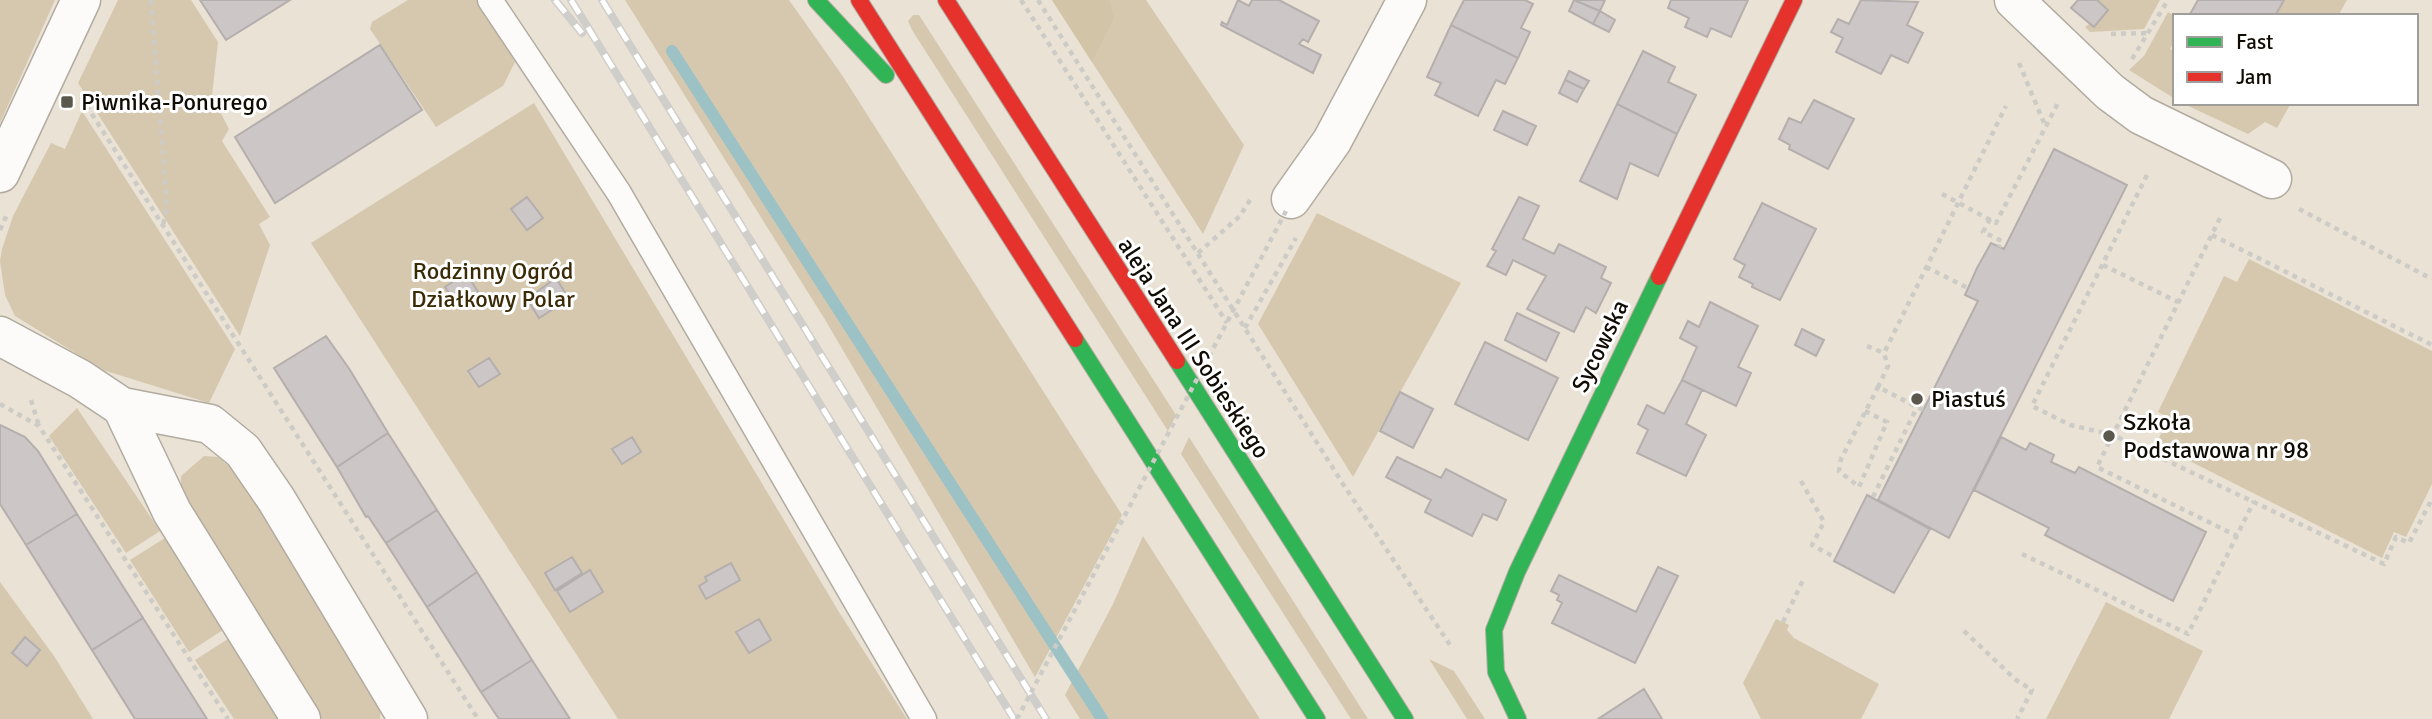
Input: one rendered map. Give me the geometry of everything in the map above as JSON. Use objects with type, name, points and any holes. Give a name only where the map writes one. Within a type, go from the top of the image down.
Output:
[{"type":"main road","points":[[816,0],[952,146]]},
{"type":"main road","points":[[859,0],[1317,719]]},
{"type":"main road","name":"aleja Jana III Sobieskiego","points":[[946,0],[1405,719]]},
{"type":"main road","name":"Sycowska","points":[[1518,719],[1496,672],[1494,630],[1517,572],[1552,498],[1794,0]]},
{"type":"street","points":[[0,173],[81,0]]},
{"type":"street","points":[[1289,205],[1332,141],[1407,0]]},
{"type":"street","points":[[2014,0],[2110,92],[2141,115],[2273,179]]},
{"type":"street","points":[[0,336],[80,379],[122,407],[210,424],[243,451],[276,499],[408,719]]},
{"type":"street","points":[[122,407],[172,512],[300,719]]},
{"type":"lane","points":[[490,0],[619,193],[924,719]]},
{"type":"path","points":[[151,0],[167,207],[163,225]]},
{"type":"path","points":[[1021,0],[1227,323]]},
{"type":"path","points":[[1038,0],[1245,328],[1458,657]]},
{"type":"path","points":[[2110,92],[2168,0]]},
{"type":"path","points":[[78,93],[478,719]]},
{"type":"path","points":[[2033,97],[2045,124]]},
{"type":"path","points":[[1866,411],[1887,422],[1859,487],[1839,471],[1841,459],[1888,366],[1884,353],[2006,106]]},
{"type":"path","points":[[1942,194],[1996,223],[2045,124],[2056,108]]},
{"type":"path","points":[[2147,175],[2032,406],[2070,425],[2113,435],[2384,564],[2396,537],[2409,543],[2432,499]]},
{"type":"path","points":[[1017,719],[1289,205],[1306,220],[1245,328]]},
{"type":"path","points":[[2298,209],[2432,279]]},
{"type":"path","points":[[1198,253],[1240,216]]},
{"type":"path","points":[[2220,218],[2097,467],[2236,537]]},
{"type":"path","points":[[1990,219],[1983,232],[2001,241],[1999,247]]},
{"type":"path","points":[[2212,235],[2432,345]]},
{"type":"path","points":[[2103,265],[2178,302]]},
{"type":"path","points":[[1926,267],[1968,288]]},
{"type":"path","points":[[1867,346],[1884,353]]},
{"type":"path","points":[[1878,387],[1923,410]]},
{"type":"path","points":[[0,404],[39,426],[228,719]]},
{"type":"path","points":[[1873,497],[1917,407]]},
{"type":"path","points":[[1801,481],[1824,522],[1812,545],[1836,558]]},
{"type":"path","points":[[2022,555],[2188,634],[2254,501]]},
{"type":"path","points":[[1783,622],[1804,578]]},
{"type":"path","points":[[1964,631],[2016,680],[2032,690],[2017,719]]},
{"type":"green space","points":[[0,0],[55,0],[0,123]]},
{"type":"green space","points":[[118,0],[191,0],[218,42],[212,96],[229,129],[222,141],[270,217],[259,224],[270,245],[240,336],[78,83]]},
{"type":"green space","points":[[408,0],[477,0],[515,62],[503,86],[436,127],[370,29],[372,22]]},
{"type":"green space","points":[[625,0],[789,0],[842,75],[1122,515],[1035,677],[824,318]]},
{"type":"green space","points":[[1052,0],[1146,0],[1244,145],[1203,234]]},
{"type":"green space","points":[[2097,0],[2160,0],[2144,29],[2090,32],[2085,27],[2108,10]]},
{"type":"green space","points":[[2284,0],[2347,0],[2339,14],[2276,14]]},
{"type":"green space","points":[[2168,12],[2173,15],[2173,44],[2170,49],[2173,51],[2173,98],[2129,70],[2144,56]]},
{"type":"green space","points":[[913,15],[919,15],[1176,415],[1168,431],[912,30],[908,21]]},
{"type":"green space","name":"Rodzinny Ogród Działkowy Polar","points":[[534,103],[839,612],[907,719],[618,719],[311,243]]},
{"type":"green space","points":[[2186,105],[2290,105],[2277,128],[2265,122],[2248,134]]},
{"type":"green space","points":[[82,111],[235,349],[209,403],[103,370],[15,316],[5,295],[0,261],[13,216],[51,143],[65,149]]},
{"type":"green space","points":[[1317,213],[1461,283],[1353,477],[1258,324]]},
{"type":"green space","points":[[2249,259],[2432,351],[2432,484],[2406,537],[2394,532],[2382,558],[2156,444],[2169,418],[2158,412],[2224,276],[2237,282]]},
{"type":"green space","points":[[77,408],[160,531],[126,553],[49,436]]},
{"type":"green space","points":[[1189,437],[1368,719],[1351,719],[1181,454]]},
{"type":"green space","points":[[204,456],[218,457],[237,473],[381,705],[380,719],[322,719],[318,714],[181,490],[181,476]]},
{"type":"green space","points":[[1143,536],[1260,719],[1080,719],[1065,695],[1113,604]]},
{"type":"green space","points":[[165,538],[226,628],[189,652],[130,560]]},
{"type":"green space","points":[[0,582],[54,656],[93,719],[0,719]]},
{"type":"green space","points":[[2106,602],[2203,651],[2169,719],[2046,719]]},
{"type":"green space","points":[[1776,619],[1789,625],[1787,630],[1794,638],[1879,684],[1861,719],[1761,719],[1743,683]]},
{"type":"green space","points":[[231,637],[280,719],[234,719],[195,660]]},
{"type":"green space","points":[[1429,659],[1454,671],[1485,719],[1467,719]]},
{"type":"shaded area","points":[[1052,0],[1109,0],[1114,18],[1092,62]]},
{"type":"building","points":[[200,0],[290,0],[226,40]]},
{"type":"building","points":[[1238,0],[1249,6],[1252,0],[1279,0],[1319,21],[1308,42],[1303,39],[1299,44],[1321,55],[1313,73],[1221,25],[1222,22],[1227,25]]},
{"type":"building","points":[[1464,0],[1525,0],[1533,4],[1521,28],[1530,32],[1518,58],[1451,25]]},
{"type":"building","points":[[1574,0],[1600,11],[1593,24],[1569,11]]},
{"type":"building","points":[[1574,0],[1605,0],[1600,11]]},
{"type":"building","points":[[1671,0],[1748,0],[1731,37],[1711,28],[1707,37],[1685,27],[1689,18],[1668,8]]},
{"type":"building","points":[[1861,0],[1918,2],[1907,25],[1923,33],[1908,63],[1891,55],[1881,74],[1836,52],[1843,38],[1831,32],[1838,19],[1849,24]]},
{"type":"building","points":[[2078,0],[2097,0],[2108,10],[2094,27],[2071,8]]},
{"type":"building","points":[[2198,0],[2284,0],[2276,14],[2190,14]]},
{"type":"building","points":[[1600,11],[1615,20],[1609,32],[1593,24]]},
{"type":"building","points":[[1451,25],[1518,58],[1505,84],[1496,80],[1478,116],[1435,95],[1441,83],[1427,77]]},
{"type":"building","points":[[380,45],[422,110],[275,203],[235,137]]},
{"type":"building","points":[[1643,51],[1675,67],[1668,82],[1696,95],[1677,134],[1617,104]]},
{"type":"building","points":[[1569,71],[1589,81],[1584,89],[1565,80]]},
{"type":"building","points":[[1565,80],[1584,89],[1577,102],[1559,93]]},
{"type":"building","points":[[1814,100],[1854,119],[1828,169],[1789,149],[1790,145],[1779,139],[1789,118],[1801,123]]},
{"type":"building","points":[[1617,104],[1677,134],[1658,176],[1630,163],[1617,199],[1580,181]]},
{"type":"building","points":[[1503,111],[1536,126],[1527,145],[1494,130]]},
{"type":"building","points":[[2054,149],[2127,185],[1949,538],[1878,500],[1978,301],[1965,295],[1977,268],[1991,243],[2004,249]]},
{"type":"building","points":[[527,197],[543,218],[527,230],[511,209]]},
{"type":"building","points":[[1519,197],[1539,206],[1523,239],[1554,254],[1559,244],[1606,267],[1601,278],[1611,283],[1596,313],[1586,307],[1574,332],[1527,309],[1546,276],[1513,260],[1506,275],[1487,266],[1496,251],[1492,249]]},
{"type":"building","points":[[1762,203],[1816,229],[1780,300],[1752,287],[1753,284],[1739,277],[1745,265],[1734,259]]},
{"type":"building","points":[[466,273],[480,295],[460,309],[445,287]]},
{"type":"building","points":[[556,278],[569,299],[539,318],[527,299]]},
{"type":"building","points":[[1710,302],[1758,326],[1738,367],[1751,373],[1736,406],[1682,380],[1697,347],[1680,338],[1688,321],[1699,327]]},
{"type":"building","points":[[1517,313],[1559,333],[1546,361],[1505,340]]},
{"type":"building","points":[[1802,329],[1824,340],[1816,356],[1795,345]]},
{"type":"building","points":[[326,336],[388,433],[337,467],[274,368]]},
{"type":"building","points":[[1485,342],[1558,378],[1528,440],[1455,404]]},
{"type":"building","points":[[489,358],[500,374],[479,387],[468,371]]},
{"type":"building","points":[[1682,380],[1702,390],[1686,424],[1706,435],[1686,476],[1637,453],[1648,430],[1638,424],[1647,405],[1664,414]]},
{"type":"building","points":[[1400,392],[1433,409],[1413,448],[1380,431]]},
{"type":"building","points":[[0,425],[25,437],[38,451],[77,514],[26,545],[0,504]]},
{"type":"building","points":[[388,433],[437,510],[386,543],[368,516],[366,517],[337,467]]},
{"type":"building","points":[[632,437],[641,452],[622,464],[612,449]]},
{"type":"building","points":[[2001,437],[2026,450],[2030,443],[2054,455],[2051,462],[2075,473],[2079,467],[2206,532],[2173,601],[2045,535],[2049,528],[1974,490]]},
{"type":"building","points":[[1397,457],[1441,478],[1446,469],[1506,500],[1497,520],[1483,514],[1472,536],[1425,512],[1431,500],[1386,477]]},
{"type":"building","points":[[1867,495],[1930,529],[1894,593],[1834,561]]},
{"type":"building","points":[[437,510],[477,572],[427,607],[386,543]]},
{"type":"building","points":[[77,514],[143,618],[92,650],[26,545]]},
{"type":"building","points":[[572,557],[582,573],[555,590],[545,573]]},
{"type":"building","points":[[731,563],[740,580],[706,599],[699,586],[707,581],[705,577]]},
{"type":"building","points":[[1658,567],[1678,576],[1635,663],[1552,623],[1562,603],[1557,600],[1559,595],[1551,591],[1559,575],[1636,612]]},
{"type":"building","points":[[590,570],[603,592],[570,612],[557,591]]},
{"type":"building","points":[[477,572],[532,660],[481,692],[427,607]]},
{"type":"building","points":[[143,618],[207,719],[135,719],[92,650]]},
{"type":"building","points":[[759,619],[771,640],[749,653],[736,632]]},
{"type":"building","points":[[25,637],[40,650],[27,666],[12,653]]},
{"type":"building","points":[[532,660],[570,719],[499,719],[481,692]]},
{"type":"building","points":[[1644,689],[1662,719],[1598,719]]},
{"type":"waterway","points":[[672,51],[1102,719]]},
{"type":"railway","points":[[555,0],[582,33]]},
{"type":"railway","points":[[571,0],[1014,719]]},
{"type":"railway","points":[[602,0],[1046,719]]},
{"type":"traffic: fast","points":[[816,0],[886,75]]},
{"type":"traffic: fast","points":[[1518,719],[1496,672],[1494,630],[1517,572],[1659,277]]},
{"type":"traffic: fast","points":[[1075,339],[1317,719]]},
{"type":"traffic: fast","points":[[1177,361],[1405,719]]},
{"type":"traffic: jam","points":[[859,0],[1075,339]]},
{"type":"traffic: jam","points":[[946,0],[1177,361]]},
{"type":"traffic: jam","points":[[1659,277],[1794,0]]},
{"type":"place","name":"Piwnika-Ponurego","points":[[67,102]]},
{"type":"place","name":"Piastuś","points":[[1917,399]]},
{"type":"place","name":"Szkoła Podstawowa nr 98","points":[[2109,436]]}]
